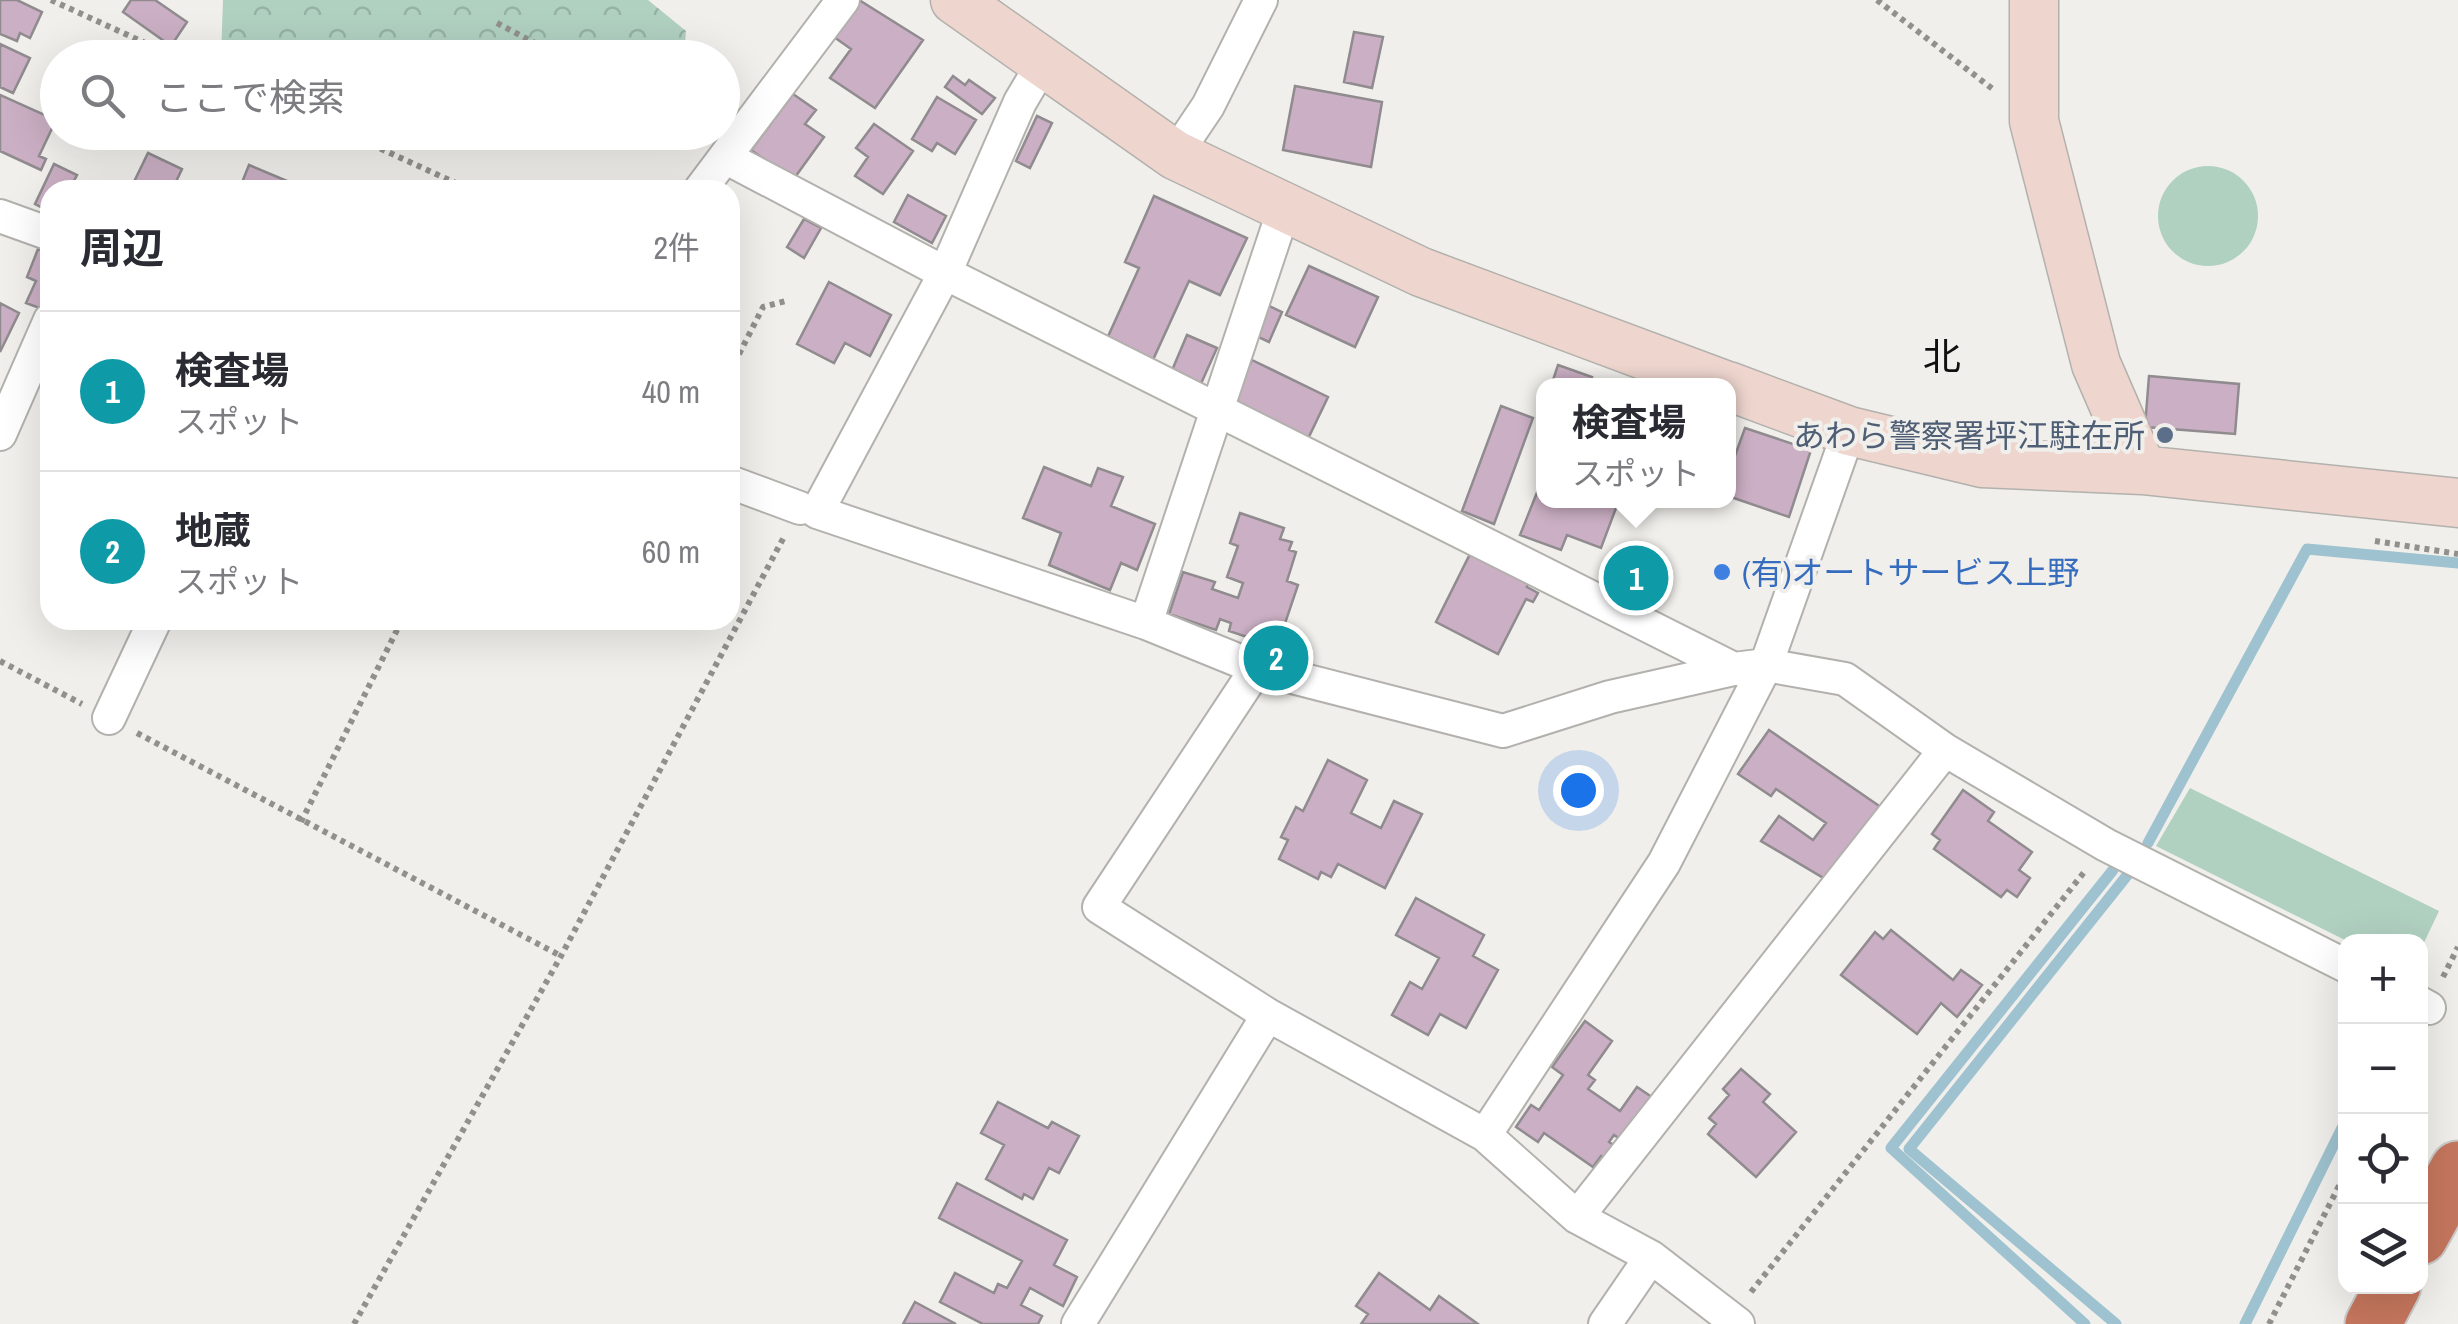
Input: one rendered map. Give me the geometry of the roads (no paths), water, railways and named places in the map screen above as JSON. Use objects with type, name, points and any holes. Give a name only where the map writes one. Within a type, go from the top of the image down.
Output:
[{"type":"highway","points":[[2428,1222],[2458,1168]]},
{"type":"highway","points":[[2373,1324],[2389,1294]]},
{"type":"street","points":[[740,137],[843,0]]},
{"type":"street","points":[[956,0],[1175,155],[1421,272],[1706,378]]},
{"type":"street","points":[[1175,155],[1208,106],[1261,0]]},
{"type":"street","points":[[2034,0],[2034,121],[2096,364],[2142,470]]},
{"type":"street","points":[[1043,63],[1020,102],[944,273],[816,512],[1146,623],[1256,668],[1503,730],[1610,697],[1750,667]]},
{"type":"street","points":[[708,180],[730,150]]},
{"type":"street","points":[[725,157],[944,273],[1216,409],[1750,667],[1845,679],[1945,750],[2106,844],[2338,962]]},
{"type":"street","points":[[1146,623],[1284,209]]},
{"type":"street","points":[[0,216],[40,230]]},
{"type":"street","points":[[0,434],[40,343]]},
{"type":"street","points":[[1736,389],[1848,430],[1982,464],[2142,470],[2458,504]]},
{"type":"street","points":[[1485,1135],[1664,863],[1848,430]]},
{"type":"street","points":[[740,486],[800,508]]},
{"type":"street","points":[[109,718],[149,630]]},
{"type":"street","points":[[1256,668],[1098,907],[1268,1015],[1485,1135],[1576,1217],[1651,1257],[1734,1320]]},
{"type":"street","points":[[1576,1217],[1945,750]]},
{"type":"street","points":[[1078,1324],[1268,1015]]},
{"type":"street","points":[[1605,1324],[1651,1257]]},
{"type":"waterway","points":[[2148,843],[2307,549],[2458,563]]},
{"type":"waterway","points":[[2085,1324],[1891,1148],[2113,870]]},
{"type":"waterway","points":[[2116,1324],[1909,1149],[2129,873]]},
{"type":"waterway","points":[[2245,1324],[2338,1136]]},
{"type":"place","name":"あわら警察署坪江駐在所","points":[[2165,435]]},
{"type":"place","name":"(有)オートサービス上野","points":[[1722,572]]},
{"type":"place","name":"検査場","points":[[1636,578]]},
{"type":"place","name":"地蔵","points":[[1276,658]]},
{"type":"district","name":"北","points":[[1942,356]]}]
